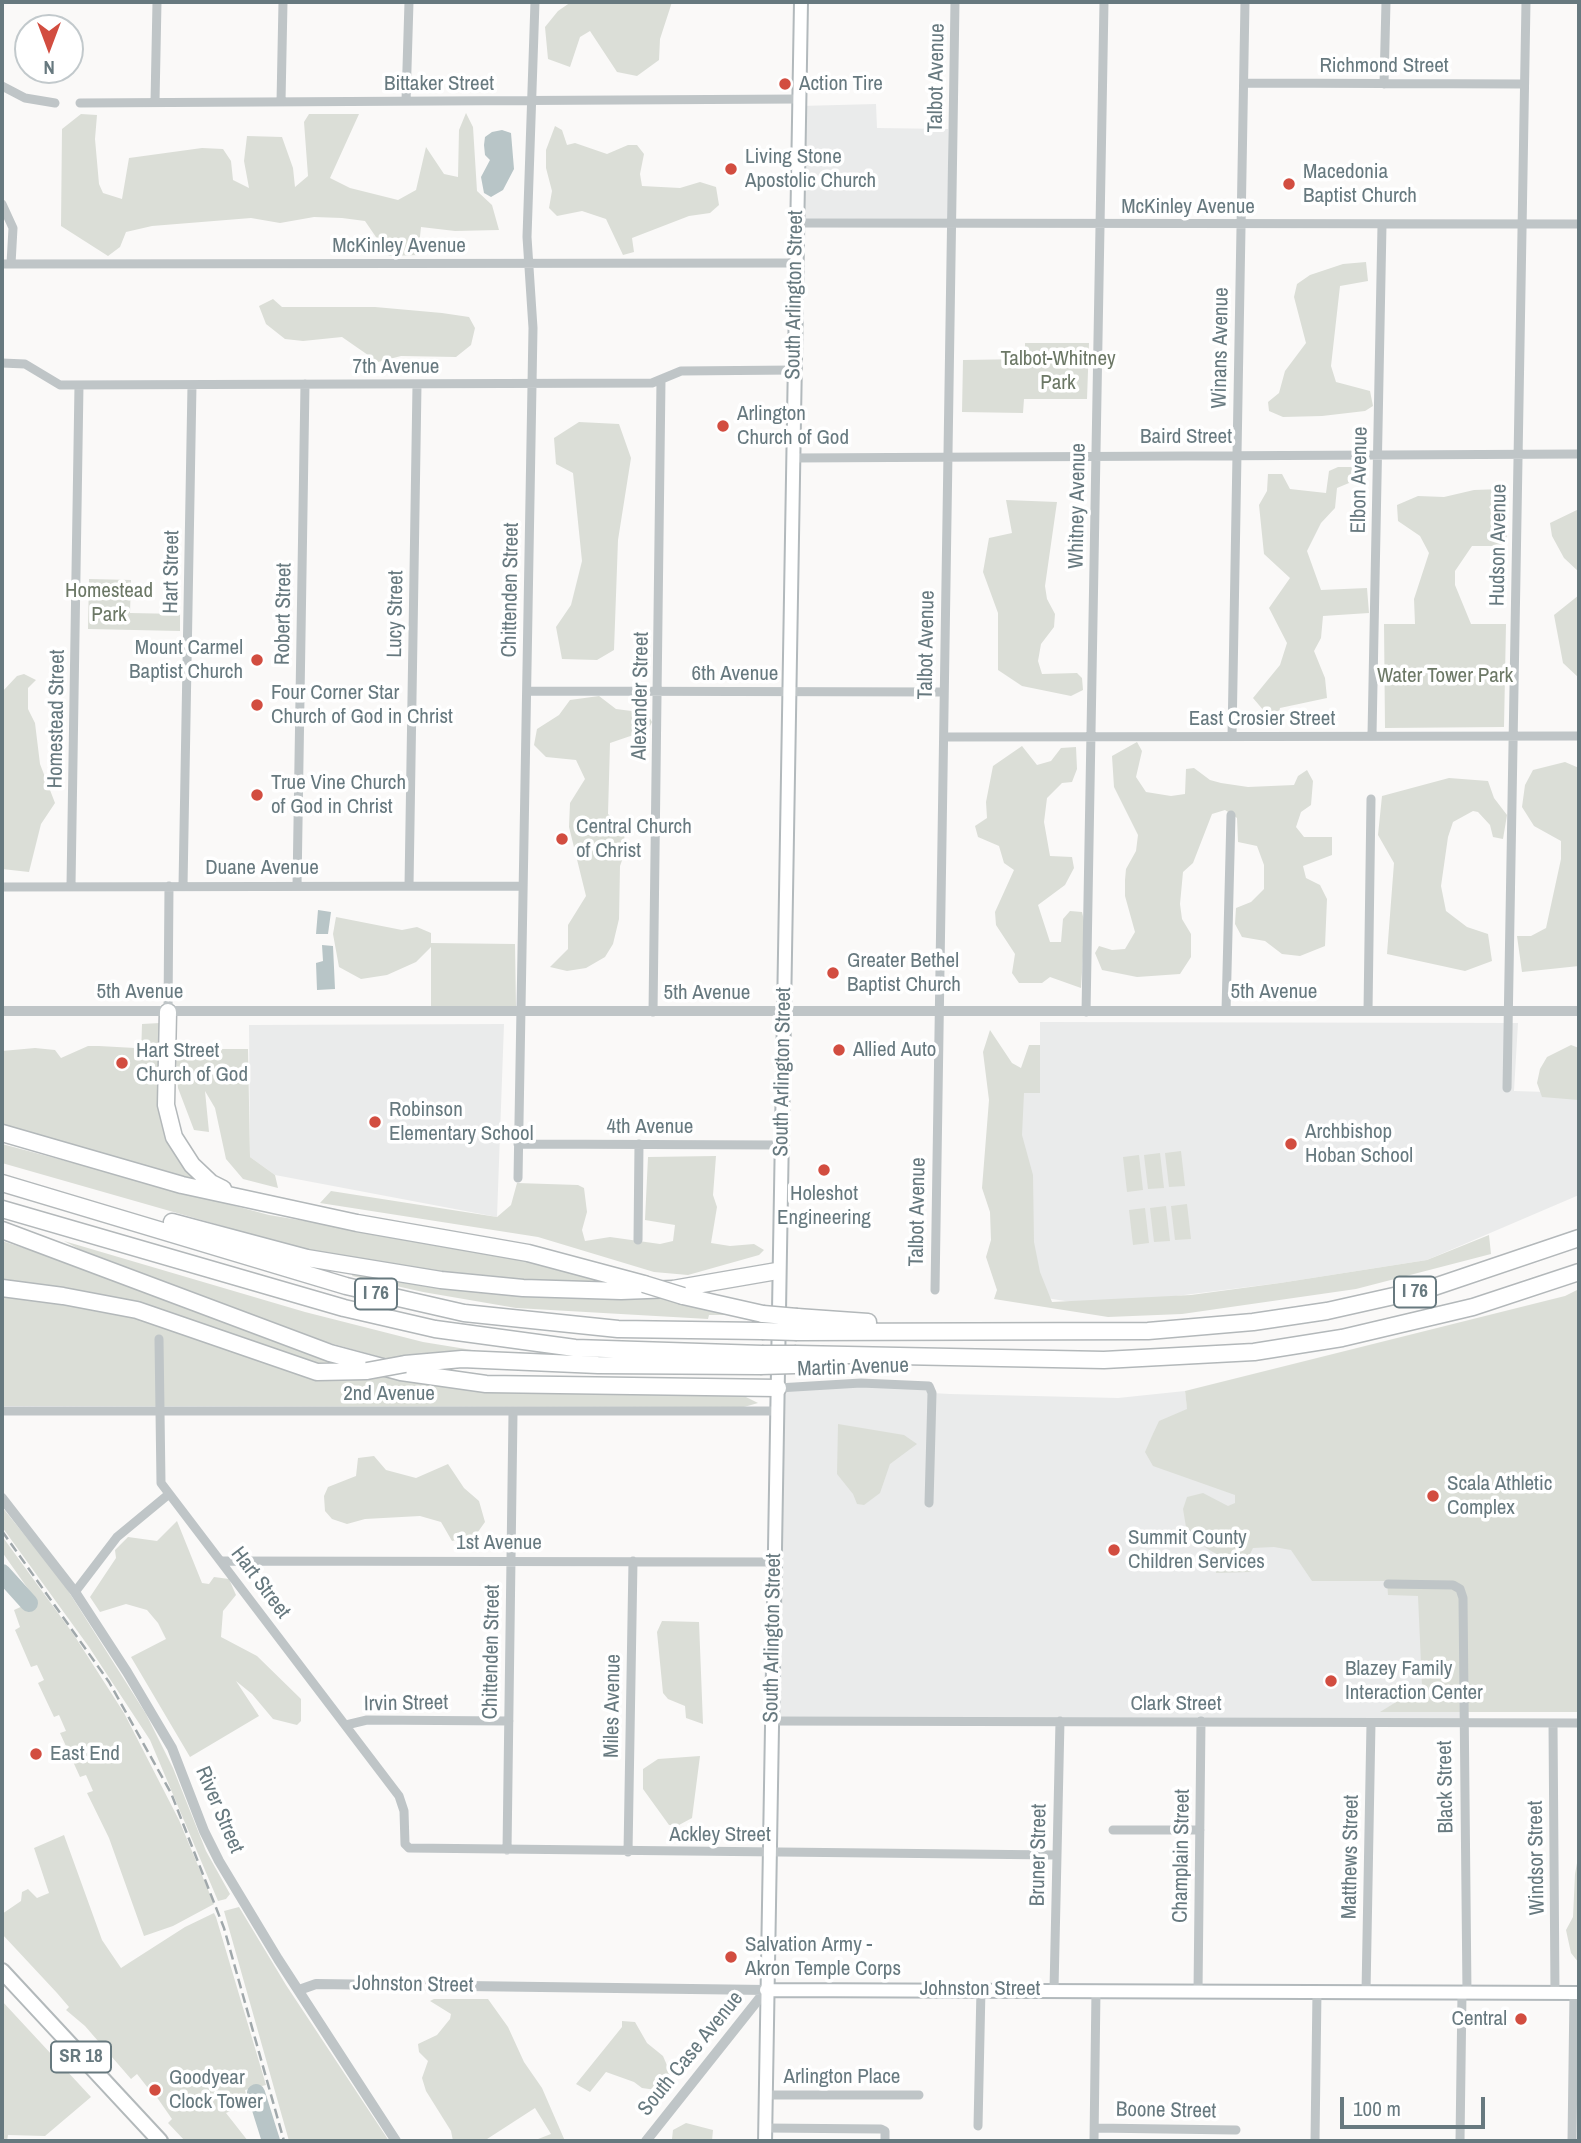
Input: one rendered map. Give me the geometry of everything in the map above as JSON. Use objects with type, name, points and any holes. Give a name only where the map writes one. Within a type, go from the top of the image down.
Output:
[{"type":"highway","points":[[167,1012],[166,1105],[174,1136],[192,1165],[211,1183],[244,1200]]},
{"type":"highway","points":[[2,1133],[181,1185],[357,1223],[528,1253],[797,1325]]},
{"type":"highway","name":"I 76","points":[[2,1183],[346,1286],[464,1313],[618,1329],[762,1331],[797,1325],[996,1331],[1160,1330],[1290,1317],[1434,1287],[1579,1238]]},
{"type":"highway","points":[[47,1195],[156,1218],[307,1258],[479,1284],[559,1290],[649,1290],[706,1284],[777,1271]]},
{"type":"highway","name":"I 76","points":[[2,1209],[344,1308],[435,1329],[575,1348],[761,1360],[935,1354],[1104,1360],[1254,1352],[1342,1338],[1473,1307],[1579,1272]]},
{"type":"highway","points":[[2,1230],[320,1349],[401,1372],[486,1384],[778,1388]]},
{"type":"highway","points":[[2,1289],[88,1300],[137,1310],[317,1372],[367,1371],[405,1364],[462,1359],[631,1366],[761,1360]]},
{"type":"main road","name":"South Arlington Street","points":[[765,2135],[778,1388],[777,1271],[784,1012],[801,2]]},
{"type":"main road","name":"SR 18","points":[[2,1971],[160,2141]]},
{"type":"main road","name":"Johnston Street","points":[[766,1990],[1577,1993]]},
{"type":"street","points":[[155,102],[157,2]]},
{"type":"street","points":[[281,102],[283,2]]},
{"type":"street","points":[[406,101],[409,2]]},
{"type":"street","name":"Chittenden Street","points":[[518,1178],[533,328],[527,262],[535,2]]},
{"type":"street","name":"Talbot Avenue","points":[[935,1290],[955,2]]},
{"type":"street","name":"Whitney Avenue","points":[[1086,1012],[1104,2]]},
{"type":"street","name":"Winans Avenue","points":[[1232,736],[1245,2]]},
{"type":"street","points":[[1384,84],[1386,2]]},
{"type":"street","name":"Hudson Avenue","points":[[1507,1088],[1526,2]]},
{"type":"street","name":"Richmond Street","points":[[1245,83],[1523,84]]},
{"type":"street","points":[[2,86],[24,98],[55,103]]},
{"type":"street","name":"Bittaker Street","points":[[80,103],[799,99]]},
{"type":"street","points":[[2,204],[13,229],[6,264]]},
{"type":"street","name":"McKinley Avenue","points":[[796,223],[1579,225]]},
{"type":"street","name":"Elbon Avenue","points":[[1372,736],[1382,225]]},
{"type":"street","name":"McKinley Avenue","points":[[6,264],[796,263]]},
{"type":"street","name":"7th Avenue","points":[[2,363],[25,364],[54,384],[79,385],[652,383],[681,371],[794,370]]},
{"type":"street","name":"Alexander Street","points":[[653,1012],[664,399],[661,380]]},
{"type":"street","name":"Robert Street","points":[[297,886],[305,384]]},
{"type":"street","name":"Homestead Street","points":[[71,885],[79,385]]},
{"type":"street","name":"Hart Street","points":[[183,886],[192,385]]},
{"type":"street","name":"Lucy Street","points":[[409,886],[417,385]]},
{"type":"street","name":"Baird Street","points":[[793,457],[1579,454]]},
{"type":"street","name":"6th Avenue","points":[[528,691],[943,692]]},
{"type":"street","name":"East Crosier Street","points":[[944,737],[1579,736]]},
{"type":"street","points":[[1367,1011],[1371,799]]},
{"type":"street","points":[[1226,1011],[1231,815]]},
{"type":"street","points":[[167,1012],[169,886]]},
{"type":"street","name":"Duane Avenue","points":[[2,887],[522,886]]},
{"type":"street","name":"5th Avenue","points":[[2,1011],[1579,1011]]},
{"type":"street","name":"4th Avenue","points":[[518,1144],[781,1145]]},
{"type":"street","points":[[638,1240],[639,1144]]},
{"type":"street","name":"Hart Street","points":[[159,1339],[160,1475],[169,1494],[223,1561],[398,1796],[404,1811],[405,1825]]},
{"type":"street","name":"Martin Avenue","points":[[778,1388],[861,1383],[929,1386],[932,1393],[929,1503]]},
{"type":"street","name":"2nd Avenue","points":[[2,1411],[777,1411]]},
{"type":"street","name":"Chittenden Street","points":[[507,1850],[513,1413]]},
{"type":"street","points":[[75,1592],[117,1537],[169,1494]]},
{"type":"street","name":"River Street","points":[[2,1498],[75,1592],[172,1748],[204,1831],[219,1861],[396,2141]]},
{"type":"street","name":"1st Avenue","points":[[223,1561],[774,1562]]},
{"type":"street","name":"Miles Avenue","points":[[628,1852],[633,1561]]},
{"type":"street","name":"Black Street","points":[[1388,1584],[1453,1585],[1460,1589],[1463,1598],[1465,1993],[1460,2141]]},
{"type":"street","name":"Irvin Street","points":[[346,1725],[367,1720],[509,1721]]},
{"type":"street","name":"Clark Street","points":[[772,1721],[1579,1723]]},
{"type":"street","name":"Bruner Street","points":[[1055,1989],[1060,1721]]},
{"type":"street","name":"Champlain Street","points":[[1198,1992],[1202,1721]]},
{"type":"street","name":"Matthews Street","points":[[1366,1992],[1371,1723]]},
{"type":"street","name":"Windsor Street","points":[[1553,1723],[1555,1993]]},
{"type":"street","name":"Ackley Street","points":[[405,1825],[405,1843],[409,1848],[1056,1855]]},
{"type":"street","points":[[1113,1830],[1200,1830]]},
{"type":"street","name":"Johnston Street","points":[[299,1990],[316,1984],[766,1990]]},
{"type":"street","points":[[978,2126],[981,1989]]},
{"type":"street","name":"South Case Avenue","points":[[646,2141],[766,1990]]},
{"type":"street","points":[[1094,2141],[1096,1990]]},
{"type":"street","points":[[1315,2141],[1317,1992]]},
{"type":"street","points":[[1572,2141],[1577,1993]]},
{"type":"street","name":"Arlington Place","points":[[765,2095],[919,2095]]},
{"type":"street","name":"Boone Street","points":[[1095,2128],[1236,2130]]},
{"type":"street","points":[[765,2135],[881,2129],[885,2131],[885,2141]]},
{"type":"shaded area","points":[[876,104],[877,128],[948,129],[948,222],[799,221],[800,106]]},
{"type":"shaded area","points":[[502,130],[511,133],[514,169],[503,190],[491,197],[484,193],[481,177],[490,160],[485,155],[485,137]]},
{"type":"shaded area","points":[[318,910],[331,912],[328,934],[316,934]]},
{"type":"shaded area","points":[[322,945],[333,946],[335,989],[317,990],[316,963],[323,961]]},
{"type":"shaded area","name":"Archbishop Hoban School","points":[[1040,1022],[1518,1023],[1514,1091],[1579,1093],[1579,1195],[1427,1260],[1280,1283],[1096,1306],[997,1290],[1004,1093],[1040,1093]]},
{"type":"shaded area","name":"Robinson Elementary School","points":[[504,1024],[497,1217],[275,1175],[250,1157],[249,1025]]},
{"type":"shaded area","points":[[922,1383],[932,1393],[950,1394],[1118,1398],[1185,1391],[1193,1456],[1453,1585],[1463,1722],[772,1721],[778,1388]]},
{"type":"green space","points":[[571,2],[672,2],[660,39],[659,60],[637,76],[617,72],[590,31],[580,37],[570,67],[548,59],[545,27],[558,11]]},
{"type":"green space","points":[[466,113],[473,127],[477,191],[492,205],[499,230],[455,231],[421,227],[418,255],[389,256],[365,221],[342,218],[314,217],[280,223],[251,218],[152,226],[126,232],[120,247],[108,256],[61,226],[62,129],[81,114],[97,115],[95,139],[99,184],[103,193],[122,199],[129,158],[202,148],[223,149],[231,161],[233,180],[249,188],[244,161],[247,136],[282,137],[293,168],[295,187],[308,176],[304,122],[309,114],[359,114],[330,178],[350,188],[398,200],[416,190],[426,147],[444,174],[458,177],[459,130]]},
{"type":"green space","points":[[555,126],[562,130],[567,145],[575,143],[607,154],[628,145],[637,145],[644,154],[640,174],[642,186],[680,188],[700,182],[716,187],[719,205],[710,213],[689,216],[632,238],[634,252],[623,255],[606,219],[582,211],[557,216],[549,208],[552,191],[546,168],[546,150]]},
{"type":"green space","points":[[1366,262],[1368,281],[1340,286],[1331,366],[1336,382],[1370,391],[1373,406],[1365,411],[1322,416],[1283,417],[1269,411],[1268,402],[1279,393],[1285,371],[1306,343],[1294,297],[1297,284],[1310,275],[1343,264]]},
{"type":"green space","points":[[273,299],[282,307],[375,307],[442,313],[469,317],[475,328],[471,345],[456,357],[401,356],[378,362],[342,337],[303,341],[285,339],[266,324],[259,306]]},
{"type":"green space","name":"Talbot-Whitney Park","points":[[1025,343],[1089,343],[1087,399],[1024,399],[1023,413],[962,412],[963,360],[1025,359]]},
{"type":"green space","points":[[579,422],[619,424],[631,458],[618,540],[614,650],[597,660],[562,659],[556,627],[571,605],[582,561],[573,473],[556,464],[554,438]]},
{"type":"green space","points":[[1338,467],[1359,467],[1361,478],[1337,488],[1335,508],[1321,523],[1307,551],[1321,590],[1367,588],[1369,613],[1323,616],[1321,638],[1314,651],[1325,678],[1327,698],[1280,708],[1276,725],[1253,698],[1280,665],[1287,643],[1269,608],[1290,578],[1264,554],[1259,505],[1267,491],[1268,474],[1282,474],[1290,489],[1326,493],[1329,471]]},
{"type":"green space","name":"Water Tower Park","points":[[1502,489],[1503,493],[1489,507],[1500,523],[1508,525],[1506,546],[1472,546],[1455,571],[1455,585],[1471,624],[1506,624],[1504,727],[1385,728],[1384,624],[1415,624],[1414,599],[1429,553],[1420,536],[1398,521],[1397,505],[1418,496],[1444,497],[1474,490]]},
{"type":"green space","points":[[1006,500],[1057,502],[1045,586],[1047,599],[1055,614],[1054,627],[1041,644],[1038,661],[1042,674],[1077,673],[1082,678],[1083,690],[1071,696],[1022,686],[998,670],[998,613],[983,572],[989,538],[1012,533]]},
{"type":"green space","points":[[1579,509],[1579,572],[1564,558],[1552,536],[1550,523]]},
{"type":"green space","name":"Homestead Park","points":[[89,579],[131,580],[130,613],[180,614],[180,631],[88,629]]},
{"type":"green space","points":[[1579,595],[1579,678],[1563,663],[1554,615]]},
{"type":"green space","points":[[24,674],[36,680],[28,688],[28,709],[35,723],[40,764],[55,803],[41,824],[29,872],[2,869],[2,692],[17,676]]},
{"type":"green space","points":[[599,696],[616,709],[647,713],[652,722],[648,730],[610,743],[608,814],[624,829],[625,852],[620,866],[619,919],[613,944],[605,957],[586,968],[567,971],[550,967],[568,949],[568,925],[586,896],[569,827],[570,803],[585,779],[576,760],[546,757],[534,745],[537,729],[559,715],[570,700]]},
{"type":"green space","points":[[1137,742],[1142,751],[1136,777],[1146,792],[1171,796],[1185,794],[1186,769],[1194,768],[1210,780],[1248,787],[1294,785],[1298,776],[1307,770],[1313,781],[1311,805],[1301,812],[1296,827],[1304,837],[1332,837],[1332,855],[1303,866],[1306,878],[1320,885],[1327,899],[1325,946],[1300,956],[1282,954],[1265,941],[1242,937],[1235,924],[1236,908],[1251,902],[1264,889],[1264,865],[1257,846],[1238,842],[1237,818],[1225,810],[1212,814],[1193,863],[1183,872],[1180,904],[1182,919],[1191,934],[1191,957],[1180,974],[1137,977],[1102,970],[1095,953],[1099,946],[1112,950],[1125,949],[1135,932],[1125,896],[1125,880],[1126,869],[1136,851],[1138,835],[1114,787],[1112,756]]},
{"type":"green space","points":[[1022,746],[1037,765],[1051,761],[1061,748],[1076,747],[1077,769],[1072,782],[1062,783],[1047,798],[1044,822],[1050,856],[1072,857],[1074,868],[1065,885],[1038,905],[1050,942],[1061,942],[1063,919],[1070,911],[1082,912],[1085,925],[1081,988],[1050,977],[1042,983],[1019,983],[1012,973],[1015,954],[996,925],[995,912],[1014,870],[1004,863],[999,846],[978,837],[975,826],[987,818],[986,802],[993,766]]},
{"type":"green space","points":[[1565,762],[1579,768],[1579,966],[1522,972],[1517,936],[1531,936],[1546,928],[1561,859],[1561,841],[1534,826],[1522,807],[1525,785],[1533,770]]},
{"type":"green space","points":[[1449,778],[1488,781],[1494,798],[1507,815],[1503,839],[1493,837],[1490,825],[1478,812],[1473,811],[1453,822],[1448,837],[1441,886],[1446,911],[1467,927],[1488,934],[1492,961],[1465,971],[1387,954],[1394,863],[1378,835],[1382,796]]},
{"type":"green space","points":[[336,917],[402,930],[417,927],[431,933],[431,943],[515,944],[516,1007],[431,1007],[431,947],[416,962],[387,975],[361,979],[339,967],[333,934]]},
{"type":"green space","points":[[160,1023],[162,1103],[201,1181],[200,1186],[2,1124],[2,1051],[35,1048],[55,1050],[61,1058],[88,1046],[99,1046],[135,1048],[141,1057],[142,1024]]},
{"type":"green space","points":[[990,1030],[1012,1063],[1021,1068],[1029,1045],[1040,1045],[1040,1093],[1024,1093],[1022,1135],[1033,1175],[1034,1242],[1040,1272],[1052,1302],[1191,1295],[1280,1283],[1427,1260],[1489,1235],[1491,1254],[1356,1289],[1182,1314],[1108,1317],[994,1299],[997,1290],[986,1257],[991,1240],[990,1212],[982,1188],[989,1100],[983,1052]]},
{"type":"green space","points":[[183,1044],[211,1049],[248,1049],[250,1157],[275,1175],[278,1188],[243,1179],[226,1159],[215,1108],[205,1091],[209,1132],[194,1130],[178,1088],[176,1060]]},
{"type":"green space","points":[[1571,1045],[1579,1048],[1579,1100],[1542,1097],[1537,1083],[1540,1069],[1547,1057]]},
{"type":"green space","points":[[2,1144],[269,1215],[515,1256],[622,1284],[466,1277],[317,1253],[2,1163]]},
{"type":"green space","points":[[1181,1151],[1185,1186],[1169,1187],[1165,1153]]},
{"type":"green space","points":[[1160,1153],[1164,1188],[1148,1189],[1144,1155]]},
{"type":"green space","points":[[1139,1155],[1143,1190],[1127,1192],[1123,1157]]},
{"type":"green space","points":[[716,1156],[713,1195],[717,1207],[711,1243],[730,1246],[754,1244],[764,1250],[759,1255],[688,1275],[654,1272],[538,1237],[320,1203],[331,1191],[497,1217],[511,1205],[517,1183],[578,1185],[584,1188],[587,1212],[582,1230],[585,1241],[610,1237],[660,1244],[673,1241],[675,1225],[645,1220],[648,1157]]},
{"type":"green space","points":[[1187,1204],[1191,1239],[1175,1240],[1171,1206]]},
{"type":"green space","points":[[1166,1206],[1170,1241],[1154,1242],[1150,1208]]},
{"type":"green space","points":[[1145,1208],[1149,1243],[1133,1245],[1129,1210]]},
{"type":"green space","points":[[2,1241],[351,1366],[327,1367],[158,1310],[2,1283]]},
{"type":"green space","points":[[64,1241],[305,1312],[423,1342],[472,1350],[464,1355],[391,1360],[283,1330],[94,1257]]},
{"type":"green space","points":[[354,1272],[660,1297],[734,1315],[709,1315],[708,1319],[516,1308],[423,1292],[352,1276]]},
{"type":"green space","name":"Scala Athletic Complex","points":[[1579,1289],[1579,1712],[1380,1712],[1422,1686],[1418,1596],[1388,1595],[1387,1581],[1312,1581],[1291,1550],[1274,1547],[1253,1548],[1248,1558],[1257,1566],[1251,1572],[1216,1573],[1217,1565],[1225,1559],[1206,1548],[1186,1527],[1183,1509],[1187,1497],[1203,1493],[1228,1506],[1235,1503],[1235,1495],[1153,1466],[1145,1452],[1159,1421],[1187,1409],[1185,1391],[1565,1296]]},
{"type":"green space","points":[[2,1295],[126,1314],[303,1376],[327,1381],[385,1376],[542,1393],[742,1395],[758,1403],[744,1407],[2,1406]]},
{"type":"green space","points":[[838,1424],[904,1435],[917,1444],[890,1464],[880,1493],[864,1505],[857,1504],[853,1494],[837,1474]]},
{"type":"green space","points":[[374,1456],[386,1470],[416,1478],[448,1464],[464,1488],[479,1501],[485,1522],[475,1536],[452,1541],[441,1522],[420,1516],[365,1519],[347,1524],[332,1519],[325,1511],[324,1496],[328,1487],[356,1476],[358,1458]]},
{"type":"green space","points":[[2,1507],[62,1581],[146,1714],[173,1768],[206,1851],[230,1894],[226,1899],[218,1901],[150,1740],[89,1647],[2,1527]]},
{"type":"green space","points":[[177,1521],[202,1583],[209,1584],[214,1577],[229,1579],[236,1595],[223,1611],[221,1637],[257,1656],[301,1699],[301,1721],[297,1725],[273,1719],[252,1694],[236,1681],[259,1716],[190,1757],[131,1657],[166,1639],[158,1623],[147,1610],[126,1604],[100,1612],[90,1597],[116,1558],[115,1550],[128,1537],[157,1541]]},
{"type":"green space","points":[[2,1536],[74,1635],[124,1713],[179,1820],[214,1904],[173,1926],[144,1936],[109,1838],[87,1793],[93,1791],[86,1775],[80,1777],[60,1733],[66,1731],[59,1715],[54,1717],[38,1683],[44,1680],[37,1665],[31,1667],[15,1630],[20,1627],[14,1610],[36,1600],[2,1552]]},
{"type":"green space","points":[[662,1621],[699,1622],[703,1724],[686,1718],[685,1706],[668,1699],[663,1693],[657,1632]]},
{"type":"green space","points":[[700,1756],[692,1818],[679,1825],[669,1825],[643,1789],[643,1769],[658,1759]]},
{"type":"green space","points":[[64,1835],[102,1940],[121,1968],[185,1927],[214,1913],[266,2085],[245,2090],[248,2103],[226,2113],[248,2141],[185,2141],[168,2123],[172,2119],[156,2096],[163,2091],[157,2082],[148,2088],[137,2074],[131,2079],[85,2026],[66,2010],[69,2007],[2,1934],[2,1914],[21,1901],[22,1892],[28,1889],[37,1898],[49,1893],[34,1848]]},
{"type":"green space","points":[[1579,1852],[1579,1963],[1571,1953],[1566,1930],[1573,1917]]},
{"type":"green space","points":[[239,1907],[286,1985],[389,2141],[289,2141],[224,1911]]},
{"type":"green space","points":[[488,1999],[508,2027],[524,2062],[542,2088],[565,2141],[533,2141],[551,2134],[535,2108],[484,2141],[453,2141],[451,2131],[426,2091],[422,2078],[428,2061],[419,2052],[418,2044],[437,2035],[451,2014],[430,2001]]},
{"type":"green space","points":[[2,2001],[91,2097],[45,2136],[8,2135],[7,2141],[2,2141]]},
{"type":"green space","points":[[622,2021],[635,2022],[647,2043],[663,2056],[672,2077],[666,2086],[656,2090],[642,2088],[634,2082],[606,2072],[590,2092],[576,2084],[622,2027]]},
{"type":"green space","points":[[686,2123],[713,2130],[712,2141],[672,2139],[673,2130]]},
{"type":"waterway","points":[[2,1573],[29,1603]]},
{"type":"waterway","points":[[256,2093],[271,2141]]},
{"type":"railway","points":[[2,1531],[109,1682],[171,1793],[224,1928],[284,2141]]},
{"type":"place","name":"Action Tire","points":[[785,84]]},
{"type":"place","name":"Living Stone Apostolic Church","points":[[731,169]]},
{"type":"place","name":"Macedonia Baptist Church","points":[[1289,184]]},
{"type":"place","name":"Arlington Church of God","points":[[723,426]]},
{"type":"place","name":"Mount Carmel Baptist Church","points":[[257,660]]},
{"type":"place","name":"Four Corner Star Church of God in Christ","points":[[257,705]]},
{"type":"place","name":"True Vine Church of God in Christ","points":[[257,795]]},
{"type":"place","name":"Central Church of Christ","points":[[562,839]]},
{"type":"place","name":"Greater Bethel Baptist Church","points":[[833,973]]},
{"type":"place","name":"Allied Auto","points":[[839,1050]]},
{"type":"place","name":"Hart Street Church of God","points":[[122,1063]]},
{"type":"place","name":"Robinson Elementary School","points":[[375,1122]]},
{"type":"place","name":"Archbishop Hoban School","points":[[1291,1144]]},
{"type":"place","name":"Holeshot Engineering","points":[[824,1170]]},
{"type":"place","name":"Scala Athletic Complex","points":[[1433,1496]]},
{"type":"place","name":"Summit County Children Services","points":[[1114,1550]]},
{"type":"place","name":"Blazey Family Interaction Center","points":[[1331,1681]]},
{"type":"place","name":"East End","points":[[36,1754]]},
{"type":"place","name":"Salvation Army - Akron Temple Corps","points":[[731,1957]]},
{"type":"place","name":"Central","points":[[1521,2019]]},
{"type":"place","name":"Goodyear Clock Tower","points":[[155,2090]]}]
